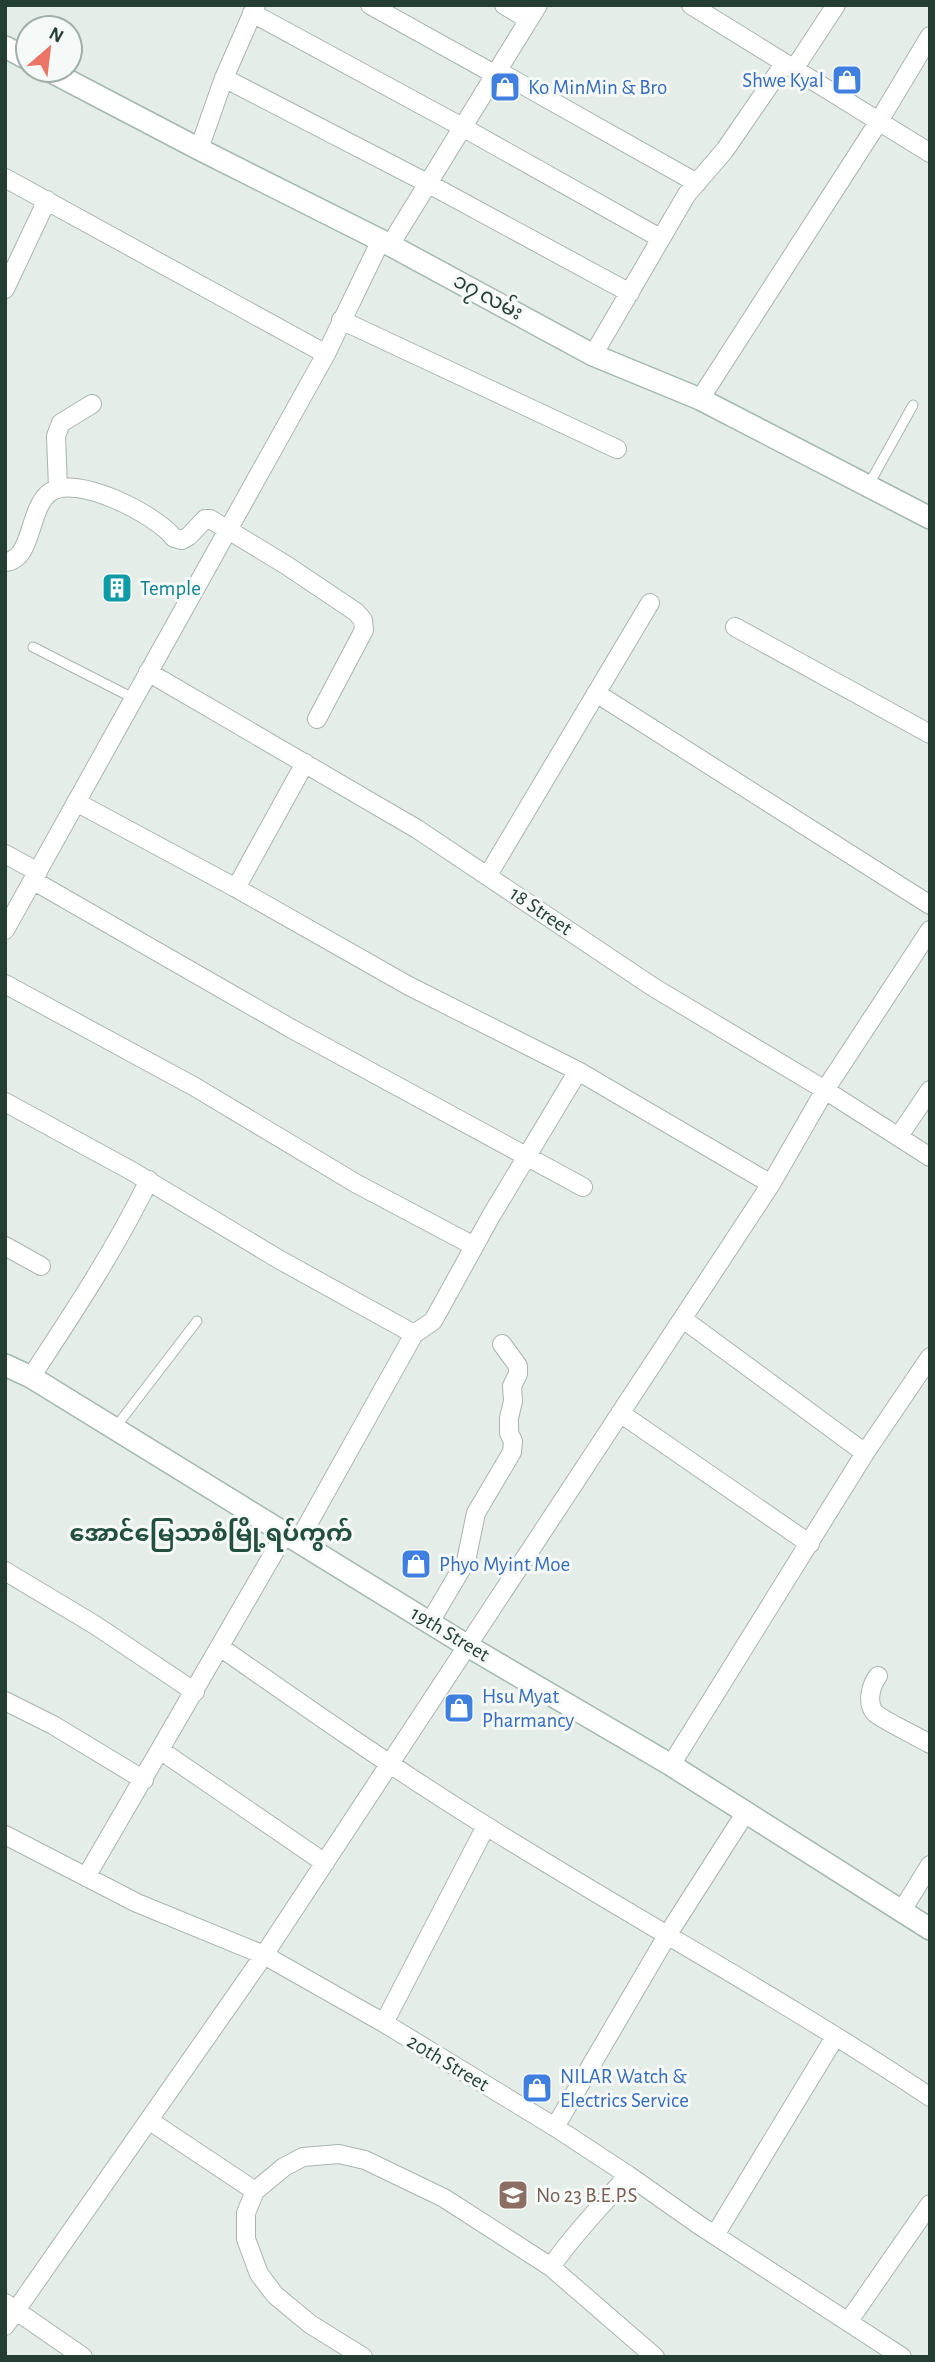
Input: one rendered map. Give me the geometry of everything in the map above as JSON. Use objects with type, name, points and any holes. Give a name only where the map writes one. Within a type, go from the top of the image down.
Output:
[{"type":"street","points":[[370,5],[697,183]]},
{"type":"street","points":[[5,930],[326,354],[341,320],[385,242],[429,184],[533,12],[504,5]]},
{"type":"street","points":[[691,5],[930,153]]},
{"type":"street","points":[[593,355],[687,194],[725,150],[836,5]]},
{"type":"street","points":[[199,149],[224,78],[254,9],[660,239]]},
{"type":"street","points":[[700,399],[879,121],[930,36]]},
{"type":"street","points":[[224,78],[429,184],[630,293]]},
{"type":"street","name":"၁၇ လမ်း","points":[[75,84],[385,242],[593,355],[700,399],[930,518]]},
{"type":"street","points":[[5,178],[326,354]]},
{"type":"street","points":[[5,289],[47,200]]},
{"type":"street","points":[[341,320],[617,449]]},
{"type":"street","points":[[58,488],[56,436],[61,423],[92,404]]},
{"type":"street","points":[[5,562],[10,562],[23,552],[34,514],[49,493],[58,488],[90,489],[126,504],[167,527],[174,538],[182,540],[189,537],[205,519],[210,519],[344,604],[363,620],[364,630],[317,719]]},
{"type":"street","points":[[488,874],[650,603]]},
{"type":"street","points":[[735,626],[930,734]]},
{"type":"street","name":"18 Street","points":[[148,672],[417,829],[488,874],[653,987],[825,1090],[930,1157]]},
{"type":"street","points":[[596,693],[930,905]]},
{"type":"street","points":[[236,887],[305,763]]},
{"type":"street","points":[[76,802],[236,887],[409,986],[578,1071],[771,1184]]},
{"type":"street","points":[[5,854],[36,876],[292,1029],[583,1187]]},
{"type":"street","points":[[5,2326],[11,2307],[150,2121],[325,1863],[771,1184],[825,1090],[930,930]]},
{"type":"street","points":[[5,984],[195,1087],[357,1184],[474,1246]]},
{"type":"street","points":[[86,1877],[220,1647],[292,1536],[414,1334],[433,1321],[474,1246],[578,1071]]},
{"type":"street","points":[[899,1136],[930,1090]]},
{"type":"street","points":[[5,1102],[149,1181],[280,1260],[414,1334]]},
{"type":"street","points":[[31,1377],[89,1290],[129,1222],[149,1181]]},
{"type":"street","points":[[5,1246],[41,1266]]},
{"type":"street","points":[[683,1319],[865,1453]]},
{"type":"street","points":[[430,1622],[466,1561],[475,1513],[512,1452],[509,1418],[513,1401],[512,1386],[518,1374],[518,1366],[502,1344]]},
{"type":"street","points":[[671,1765],[865,1453],[930,1357]]},
{"type":"street","name":"19th Street","points":[[5,1364],[31,1377],[292,1536],[466,1645],[671,1765],[930,1929]]},
{"type":"street","points":[[620,1413],[810,1544]]},
{"type":"street","points":[[5,1571],[95,1625],[195,1692]]},
{"type":"street","points":[[220,1647],[388,1764],[930,2097]]},
{"type":"street","points":[[878,1676],[873,1683],[870,1701],[875,1713],[930,1744]]},
{"type":"street","points":[[5,1701],[53,1725],[144,1780]]},
{"type":"street","points":[[160,1751],[325,1863]]},
{"type":"street","points":[[555,2127],[668,1934],[746,1812]]},
{"type":"street","points":[[384,2023],[486,1826]]},
{"type":"street","name":"20th Street","points":[[5,1835],[137,1903],[264,1955],[384,2023],[555,2127],[902,2357]]},
{"type":"street","points":[[901,1912],[930,1865]]},
{"type":"street","points":[[715,2235],[835,2037]]},
{"type":"street","points":[[150,2121],[255,2191]]},
{"type":"street","points":[[363,2357],[310,2325],[275,2295],[259,2274],[246,2239],[246,2213],[255,2191],[284,2166],[303,2157],[339,2154],[365,2160],[444,2198],[551,2267],[655,2357]]},
{"type":"street","points":[[551,2267],[572,2237],[584,2228],[628,2175]]},
{"type":"street","points":[[849,2322],[930,2204]]},
{"type":"street","points":[[11,2307],[83,2357]]},
{"type":"lane","points":[[869,486],[913,405]]},
{"type":"lane","points":[[33,647],[133,698]]},
{"type":"lane","points":[[114,1430],[197,1321]]},
{"type":"place","name":"Shwe Kyal","points":[[847,80]]},
{"type":"place","name":"Ko MinMin & Bro","points":[[505,87]]},
{"type":"place","name":"Temple","points":[[117,588]]},
{"type":"place","name":"Phyo Myint Moe","points":[[416,1564]]},
{"type":"place","name":"Hsu Myat Pharmancy","points":[[459,1708]]},
{"type":"place","name":"NILAR Watch & Electrics Service","points":[[537,2088]]},
{"type":"place","name":"No 23 B.E.P.S","points":[[513,2195]]},
{"type":"district","name":"အောင်မြေသာစံမြို့ရပ်ကွက်","points":[[211,1534]]}]
